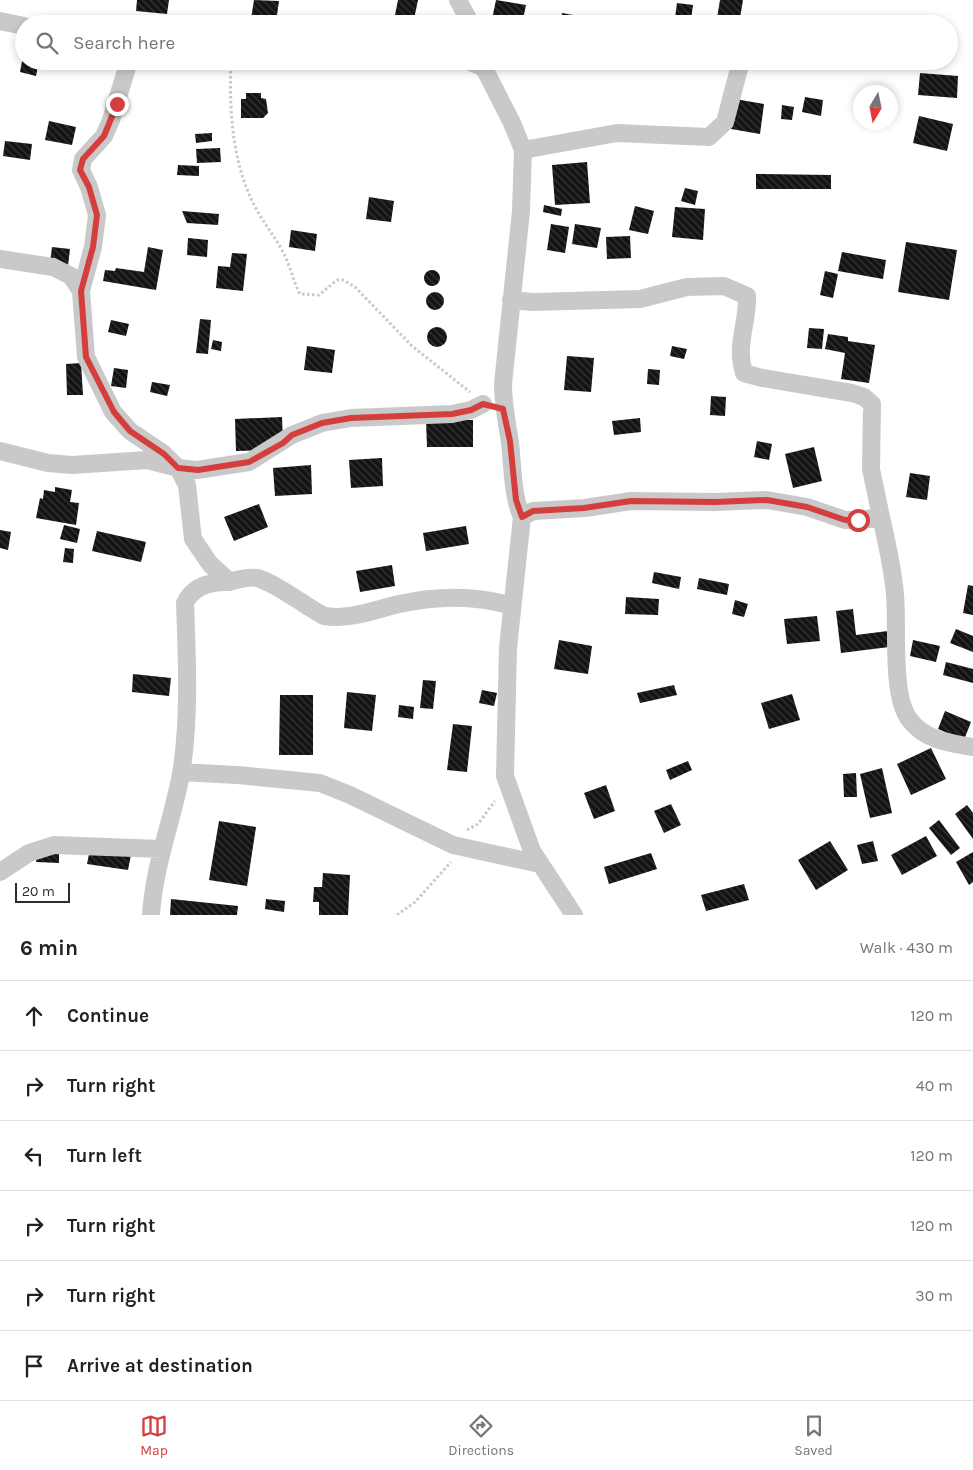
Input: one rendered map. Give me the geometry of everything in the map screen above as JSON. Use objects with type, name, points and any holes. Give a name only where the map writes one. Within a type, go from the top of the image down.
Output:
[{"type":"street","points":[[458,0],[466,15]]},
{"type":"street","points":[[0,21],[15,24]]},
{"type":"street","points":[[126,70],[111,120],[104,136],[83,159],[80,170],[89,187],[97,215],[93,247],[81,291],[86,357],[114,412],[130,431],[164,454],[178,468],[187,486],[193,539],[210,564],[230,582]]},
{"type":"street","points":[[486,70],[523,150],[521,211],[505,361],[503,409],[510,441],[516,500],[522,517],[508,648],[505,776],[532,851],[574,915]]},
{"type":"street","points":[[523,150],[617,133],[709,137],[725,122],[739,70]]},
{"type":"street","points":[[0,259],[52,268],[71,276],[81,291]]},
{"type":"street","points":[[511,300],[534,302],[640,299],[688,287],[724,286],[747,296],[748,312],[741,337],[739,359],[744,373],[762,378],[852,393],[864,397],[872,404],[872,484],[890,554],[903,708],[909,719],[930,736],[973,748]]},
{"type":"street","points":[[0,451],[48,463],[72,465],[147,460],[178,468],[198,470],[249,462],[283,443],[292,435],[322,423],[351,418],[452,414],[471,410],[483,404]]},
{"type":"street","points":[[522,517],[533,511],[584,508],[631,501],[715,502],[767,500],[807,507],[845,520],[881,517]]},
{"type":"street","points":[[151,915],[161,849],[181,772],[187,718],[185,603],[187,598],[206,584],[230,582],[238,578],[257,578],[324,616],[335,618],[361,614],[408,602],[451,598],[479,598],[512,606]]},
{"type":"street","points":[[181,772],[237,774],[320,783],[350,795],[453,846],[540,864]]},
{"type":"street","points":[[0,872],[30,853],[54,845],[161,849]]},
{"type":"path","points":[[231,70],[230,90],[236,150],[252,202],[269,233],[284,254],[300,294],[320,295],[337,280],[343,280],[355,287],[412,346],[483,404]]},
{"type":"building","points":[[137,0],[169,0],[167,14],[136,11]]},
{"type":"building","points":[[254,0],[279,1],[277,15],[252,15]]},
{"type":"building","points":[[398,0],[418,0],[415,15],[395,15]]},
{"type":"building","points":[[496,0],[526,5],[524,15],[493,15]]},
{"type":"building","points":[[720,0],[743,0],[740,15],[718,15]]},
{"type":"building","points":[[677,3],[693,5],[692,15],[675,15]]},
{"type":"building","points":[[20,70],[37,70],[36,76],[20,72]]},
{"type":"building","points":[[920,73],[958,76],[957,98],[918,95]]},
{"type":"building","points":[[246,93],[261,93],[261,98],[266,99],[268,113],[263,118],[241,118],[241,99],[246,99]]},
{"type":"building","points":[[805,97],[823,100],[821,116],[802,112]]},
{"type":"building","points":[[735,99],[764,104],[760,134],[731,129]]},
{"type":"building","points":[[782,105],[794,107],[792,120],[781,119]]},
{"type":"building","points":[[919,116],[953,124],[947,151],[913,143]]},
{"type":"building","points":[[49,121],[76,127],[72,145],[45,140]]},
{"type":"building","points":[[212,133],[212,141],[196,143],[195,134]]},
{"type":"building","points":[[5,141],[32,144],[30,160],[3,156]]},
{"type":"building","points":[[220,148],[221,162],[197,163],[196,149]]},
{"type":"building","points":[[587,162],[590,203],[555,205],[552,165]]},
{"type":"building","points":[[178,165],[199,166],[199,176],[177,175]]},
{"type":"building","points":[[756,174],[831,175],[831,189],[756,189]]},
{"type":"building","points":[[685,188],[698,191],[695,205],[681,201]]},
{"type":"building","points":[[369,197],[394,201],[391,222],[366,219]]},
{"type":"building","points":[[544,205],[562,209],[561,216],[543,212]]},
{"type":"building","points":[[635,206],[654,211],[648,234],[629,230]]},
{"type":"building","points":[[675,207],[705,209],[703,240],[672,237]]},
{"type":"building","points":[[182,211],[219,214],[218,225],[187,223]]},
{"type":"building","points":[[551,224],[569,227],[565,253],[547,250]]},
{"type":"building","points":[[575,224],[601,228],[597,248],[572,244]]},
{"type":"building","points":[[291,230],[317,234],[315,251],[289,247]]},
{"type":"building","points":[[630,236],[631,258],[607,259],[606,237]]},
{"type":"building","points":[[188,238],[208,240],[207,257],[187,255]]},
{"type":"building","points":[[906,242],[957,250],[949,300],[898,292]]},
{"type":"building","points":[[52,247],[70,249],[68,266],[50,263]]},
{"type":"building","points":[[148,247],[163,250],[156,290],[103,281],[105,270],[115,271],[116,268],[144,272]]},
{"type":"building","points":[[842,252],[886,260],[883,279],[838,271]]},
{"type":"building","points":[[232,253],[247,254],[243,291],[216,288],[218,266],[230,267]]},
{"type":"building","points":[[429,270],[435,270],[440,275],[438,284],[429,286],[424,281],[424,275]]},
{"type":"building","points":[[825,271],[838,274],[833,298],[820,295]]},
{"type":"building","points":[[435,292],[441,295],[444,301],[441,307],[435,310],[429,307],[426,301],[429,295]]},
{"type":"building","points":[[200,319],[211,320],[208,354],[196,353]]},
{"type":"building","points":[[111,320],[129,324],[126,336],[108,332]]},
{"type":"building","points":[[437,327],[444,330],[447,337],[444,344],[437,347],[430,344],[427,337],[430,330]]},
{"type":"building","points":[[809,328],[824,329],[822,349],[807,348]]},
{"type":"building","points":[[828,334],[848,337],[848,341],[875,345],[869,383],[841,379],[845,353],[825,349]]},
{"type":"building","points":[[213,340],[222,342],[221,351],[211,349]]},
{"type":"building","points":[[307,346],[335,350],[332,373],[304,370]]},
{"type":"building","points":[[672,346],[687,349],[684,359],[670,356]]},
{"type":"building","points":[[567,356],[594,358],[591,392],[564,390]]},
{"type":"building","points":[[81,363],[83,395],[67,395],[66,364]]},
{"type":"building","points":[[114,368],[128,370],[126,388],[111,386]]},
{"type":"building","points":[[648,369],[660,370],[659,385],[647,384]]},
{"type":"building","points":[[152,382],[170,385],[167,396],[150,392]]},
{"type":"building","points":[[711,396],[726,397],[725,416],[710,415]]},
{"type":"building","points":[[282,417],[283,443],[271,450],[236,451],[235,419]]},
{"type":"building","points":[[640,418],[641,432],[614,435],[612,421]]},
{"type":"building","points":[[426,420],[473,420],[473,447],[427,447]]},
{"type":"building","points":[[757,441],[772,444],[769,460],[754,457]]},
{"type":"building","points":[[814,447],[822,481],[793,488],[785,454]]},
{"type":"building","points":[[382,458],[383,486],[351,488],[349,460]]},
{"type":"building","points":[[311,465],[312,494],[275,496],[273,468]]},
{"type":"building","points":[[910,473],[930,476],[927,500],[906,497]]},
{"type":"building","points":[[55,487],[72,490],[70,502],[79,503],[76,525],[36,518],[40,498],[43,499],[44,490],[55,492]]},
{"type":"building","points":[[259,504],[268,527],[234,541],[224,517]]},
{"type":"building","points":[[64,525],[80,529],[77,543],[60,539]]},
{"type":"building","points":[[466,526],[469,544],[426,551],[423,533]]},
{"type":"building","points":[[0,530],[11,532],[8,550],[0,548]]},
{"type":"building","points":[[97,531],[146,542],[141,562],[92,551]]},
{"type":"building","points":[[65,548],[74,549],[73,563],[63,562]]},
{"type":"building","points":[[392,565],[395,586],[360,592],[356,571]]},
{"type":"building","points":[[654,572],[681,577],[679,589],[652,583]]},
{"type":"building","points":[[699,578],[729,584],[727,595],[697,589]]},
{"type":"building","points":[[968,585],[973,586],[973,615],[963,613]]},
{"type":"building","points":[[626,597],[659,599],[658,615],[625,614]]},
{"type":"building","points":[[735,600],[748,604],[744,617],[732,614]]},
{"type":"building","points":[[853,609],[856,635],[888,631],[889,647],[841,653],[836,611]]},
{"type":"building","points":[[817,616],[820,641],[787,644],[784,619]]},
{"type":"building","points":[[956,629],[973,636],[973,652],[950,643]]},
{"type":"building","points":[[559,640],[592,646],[588,674],[554,669]]},
{"type":"building","points":[[913,640],[940,646],[936,662],[910,656]]},
{"type":"building","points":[[946,662],[973,669],[973,683],[943,675]]},
{"type":"building","points":[[133,674],[171,678],[169,696],[132,692]]},
{"type":"building","points":[[423,680],[436,681],[433,709],[420,708]]},
{"type":"building","points":[[674,685],[677,695],[640,703],[637,693]]},
{"type":"building","points":[[482,690],[497,693],[494,706],[479,703]]},
{"type":"building","points":[[347,692],[376,695],[372,731],[344,728]]},
{"type":"building","points":[[792,694],[800,720],[769,729],[761,703]]},
{"type":"building","points":[[280,695],[313,695],[313,755],[279,755]]},
{"type":"building","points":[[399,705],[414,707],[413,719],[398,717]]},
{"type":"building","points":[[945,711],[971,722],[964,740],[938,729]]},
{"type":"building","points":[[453,724],[472,726],[467,772],[447,770]]},
{"type":"building","points":[[931,748],[946,779],[911,795],[897,764]]},
{"type":"building","points":[[688,761],[692,770],[670,780],[666,770]]},
{"type":"building","points":[[882,768],[892,813],[870,818],[860,774]]},
{"type":"building","points":[[856,773],[857,797],[844,797],[843,774]]},
{"type":"building","points":[[606,785],[615,811],[594,819],[584,793]]},
{"type":"building","points":[[671,804],[681,825],[664,833],[654,811]]},
{"type":"building","points":[[967,805],[973,813],[973,839],[955,814]]},
{"type":"building","points":[[939,820],[960,848],[951,855],[929,828]]},
{"type":"building","points":[[219,821],[256,827],[247,886],[209,880]]},
{"type":"building","points":[[926,836],[937,856],[902,875],[891,855]]},
{"type":"building","points":[[830,841],[848,870],[816,890],[798,860]]},
{"type":"building","points":[[873,841],[878,861],[862,864],[857,845]]},
{"type":"building","points":[[90,849],[131,855],[128,870],[87,864]]},
{"type":"building","points":[[973,852],[973,882],[969,885],[956,862]]},
{"type":"building","points":[[37,853],[59,854],[59,863],[36,862]]},
{"type":"building","points":[[651,853],[657,869],[609,884],[604,867]]},
{"type":"building","points":[[323,873],[350,875],[348,915],[319,915],[319,902],[313,902],[314,887],[322,887]]},
{"type":"building","points":[[744,884],[749,900],[706,911],[701,895]]},
{"type":"building","points":[[171,899],[238,906],[237,915],[170,915]]},
{"type":"building","points":[[266,899],[285,901],[284,912],[265,909]]},
{"type":"route","points":[[117,104],[104,136],[83,159],[80,170],[89,187],[97,215],[93,247],[81,291],[86,357],[114,412],[130,431],[164,454],[178,468],[198,470],[249,462],[283,443],[292,435],[322,423],[351,418],[452,414],[471,410],[483,404],[503,409],[510,441],[517,506],[522,517],[533,511],[546,509],[584,508],[631,501],[715,502],[767,500],[807,507],[845,520],[858,520]]}]
